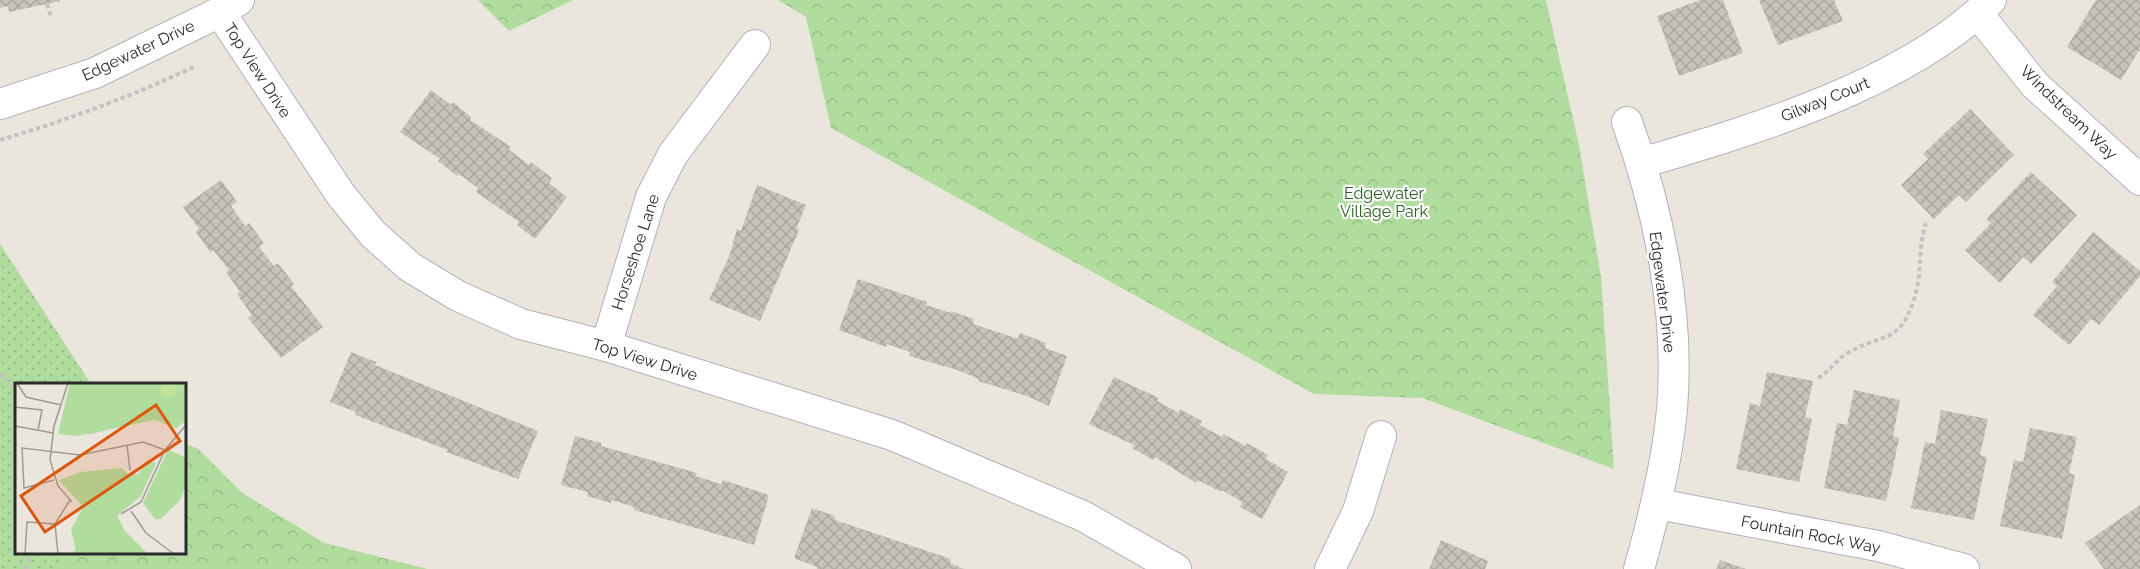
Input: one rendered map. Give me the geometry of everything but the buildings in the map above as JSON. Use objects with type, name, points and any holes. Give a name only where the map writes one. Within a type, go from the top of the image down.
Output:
[{"type":"street","name":"Edgewater Drive","points":[[0,104],[95,73],[230,6]]},
{"type":"street","name":"Top View Drive","points":[[230,6],[341,195],[373,234],[410,267],[458,296],[521,324],[606,346],[892,435],[1083,516],[1176,569]]},
{"type":"street","name":"Gilway Court","points":[[1641,163],[1740,134],[1884,75],[1984,7]]},
{"type":"street","name":"Windstream Way","points":[[1984,7],[2035,85],[2140,180]]},
{"type":"street","name":"Horseshoe Lane","points":[[606,346],[633,249],[651,197],[673,154],[755,45]]},
{"type":"street","name":"Edgewater Drive","points":[[1627,122],[1641,163],[1663,263],[1672,339],[1672,408],[1658,504],[1639,569]]},
{"type":"street","points":[[1330,569],[1358,511],[1381,436]]},
{"type":"street","name":"Fountain Rock Way","points":[[1658,504],[1878,546],[1964,569]]},
{"type":"path","points":[[47,4],[51,17]]},
{"type":"path","points":[[1818,378],[1830,371],[1845,355],[1892,337],[1898,330],[1915,297],[1926,223]]},
{"type":"path","points":[[0,374],[15,388]]},
{"type":"path","points":[[25,569],[31,554]]},
{"type":"green space","points":[[478,0],[573,0],[509,31]]},
{"type":"green space","name":"Edgewater Village Park","points":[[778,0],[1546,0],[1579,145],[1601,277],[1614,469],[1422,398],[1314,394],[831,128],[806,17]]},
{"type":"green space","points":[[0,244],[90,383],[15,383],[15,554],[186,554],[186,444],[198,449],[242,493],[324,543],[427,569],[0,569]]},
{"type":"green space","points":[[186,444],[198,449],[242,493],[324,543],[427,569],[59,569],[60,554],[186,554]]}]
